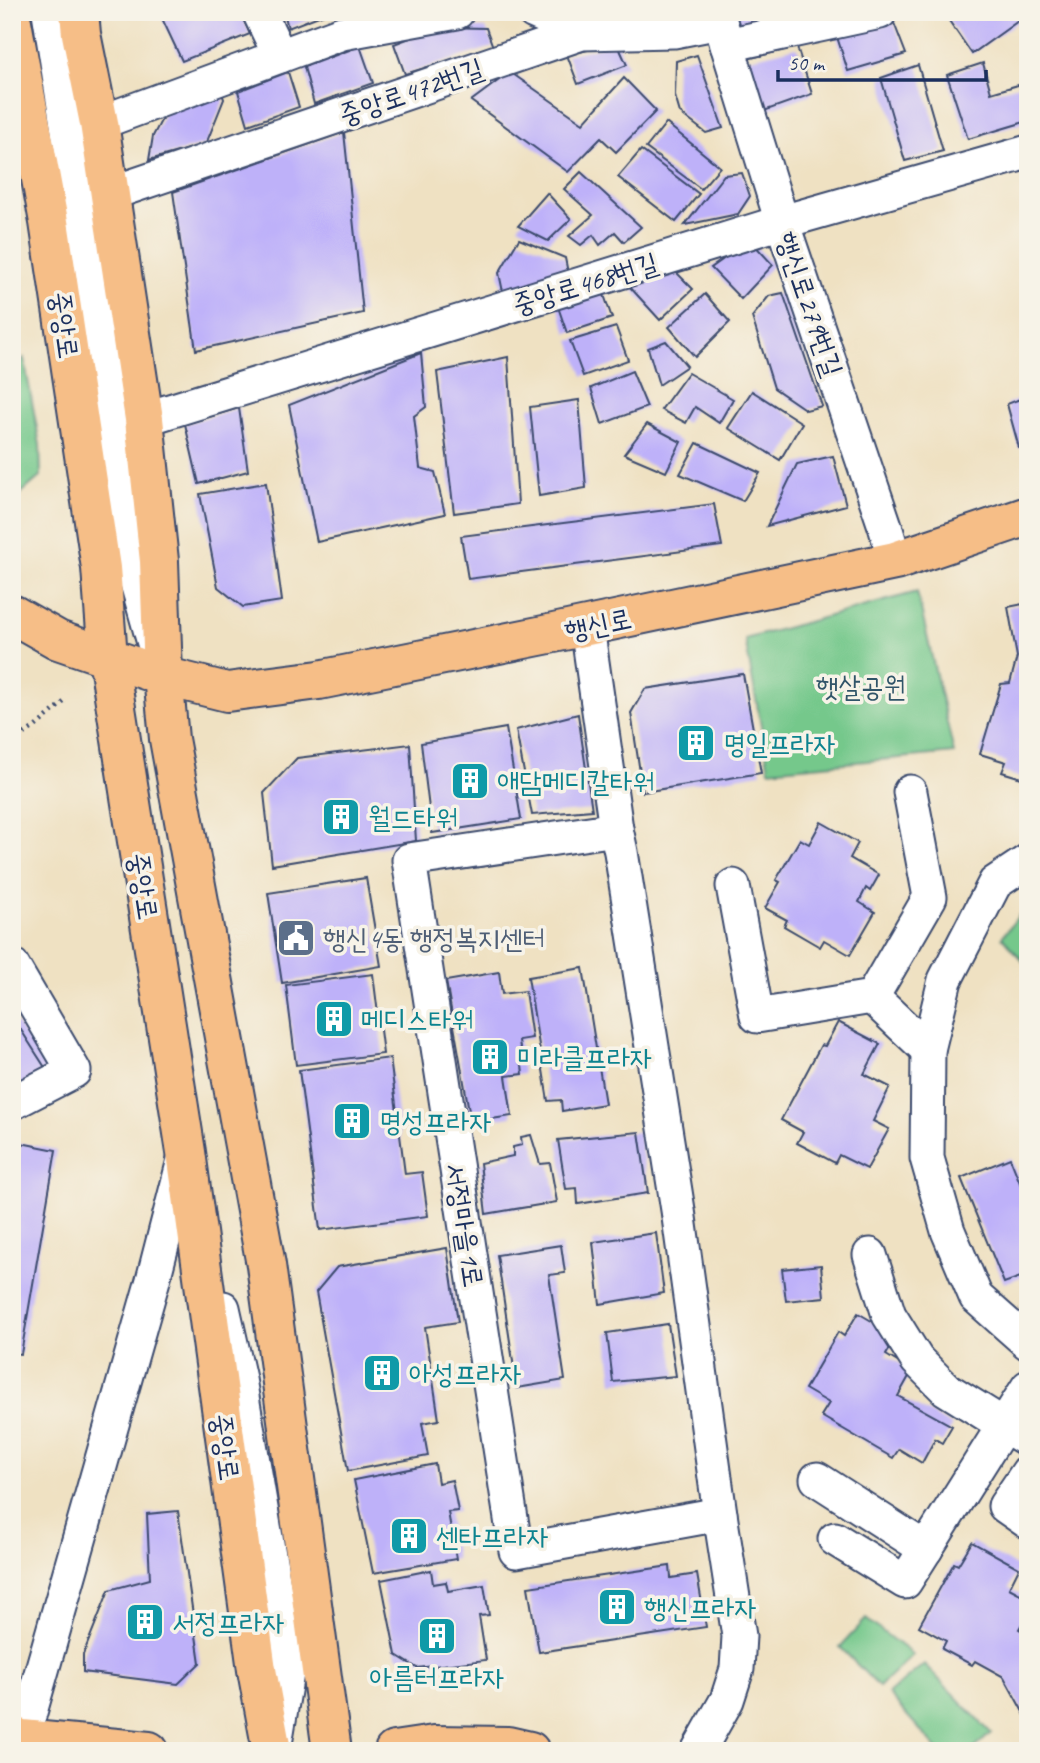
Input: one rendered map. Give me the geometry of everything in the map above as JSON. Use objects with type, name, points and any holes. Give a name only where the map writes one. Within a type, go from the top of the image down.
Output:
[{"type":"main road","name":"중앙로","points":[[79,12],[99,123],[144,419],[159,561],[163,676],[169,739],[266,1265],[332,1751]]},
{"type":"main road","name":"중앙로","points":[[12,22],[49,222],[100,568],[107,657],[186,1152],[257,1670],[273,1751]]},
{"type":"main road","name":"행신로","points":[[107,657],[163,676],[227,692],[319,680],[895,561],[1028,516]]},
{"type":"main road","points":[[12,614],[58,640],[107,657]]},
{"type":"main road","points":[[18,1742],[149,1751]]},
{"type":"main road","points":[[394,1751],[434,1745],[508,1746],[530,1751]]},
{"type":"street","points":[[32,12],[49,222]]},
{"type":"street","points":[[49,12],[90,268],[132,565],[163,676]]},
{"type":"street","points":[[259,12],[280,56]]},
{"type":"street","points":[[99,123],[342,33],[457,12]]},
{"type":"street","points":[[534,12],[582,33]]},
{"type":"street","points":[[721,26],[880,12]]},
{"type":"street","name":"중앙로472번길","points":[[108,194],[582,33],[674,31],[721,26]]},
{"type":"street","name":"행신로279번길","points":[[721,26],[782,222],[886,526],[895,561]]},
{"type":"street","name":"중앙로468번길","points":[[144,419],[782,222],[1028,152]]},
{"type":"street","points":[[587,626],[616,829],[678,1210],[739,1636],[737,1669],[727,1700],[698,1751]]},
{"type":"street","points":[[872,997],[930,897],[910,792]]},
{"type":"street","name":"서정마을1로","points":[[616,829],[409,860],[516,1551],[720,1514]]},
{"type":"street","points":[[1028,861],[995,883],[944,980],[928,1050],[927,1158],[948,1231],[976,1297],[1028,1343]]},
{"type":"street","points":[[733,886],[757,1016],[872,997]]},
{"type":"street","points":[[12,965],[74,1071],[12,1103]]},
{"type":"street","points":[[872,997],[928,1050]]},
{"type":"street","points":[[18,1742],[153,1280],[186,1152]]},
{"type":"street","points":[[870,1255],[889,1315],[917,1360],[946,1389],[1016,1432]]},
{"type":"street","points":[[835,1539],[905,1582],[926,1549],[1016,1432],[1028,1387]]},
{"type":"street","points":[[1028,1472],[1005,1506],[1028,1522]]},
{"type":"street","points":[[817,1479],[926,1549]]},
{"type":"path","points":[[12,741],[35,727],[65,701]]},
{"type":"green space","points":[[24,358],[40,445],[41,476],[12,501],[12,366]]},
{"type":"green space","name":"햇살공원","points":[[917,592],[954,753],[769,770],[745,639]]},
{"type":"green space","points":[[1028,904],[1028,967],[1002,937]]},
{"type":"green space","points":[[866,1619],[913,1655],[879,1687],[840,1647]]},
{"type":"green space","points":[[924,1664],[991,1733],[972,1751],[939,1751],[888,1694]]},
{"type":"building","points":[[159,12],[240,12],[250,34],[182,61]]},
{"type":"building","points":[[284,12],[329,12],[288,28]]},
{"type":"building","points":[[729,12],[761,12],[764,27],[735,35]]},
{"type":"building","points":[[777,12],[813,12],[780,22]]},
{"type":"building","points":[[943,12],[1012,12],[1018,21],[972,54]]},
{"type":"building","points":[[894,23],[906,54],[848,71],[837,37]]},
{"type":"building","points":[[439,27],[486,28],[493,47],[405,74],[394,44]]},
{"type":"building","points":[[617,43],[627,65],[578,84],[567,55]]},
{"type":"building","points":[[360,46],[373,83],[314,104],[304,67]]},
{"type":"building","points":[[797,47],[812,94],[764,111],[747,59]]},
{"type":"building","points":[[697,55],[723,128],[706,133],[680,113],[675,96],[676,61]]},
{"type":"building","points":[[983,63],[991,93],[1028,82],[1028,121],[968,139],[947,75]]},
{"type":"building","points":[[918,65],[943,151],[905,161],[881,78]]},
{"type":"building","points":[[288,72],[299,107],[248,125],[238,91]]},
{"type":"building","points":[[510,72],[583,123],[624,78],[656,111],[616,152],[601,138],[568,172],[471,101]]},
{"type":"building","points":[[220,88],[224,99],[206,144],[149,160],[153,136],[165,113]]},
{"type":"building","points":[[666,123],[720,167],[701,189],[646,148]]},
{"type":"building","points":[[344,132],[363,313],[196,350],[173,192]]},
{"type":"building","points":[[641,150],[699,194],[676,222],[618,177]]},
{"type":"building","points":[[581,172],[641,227],[624,242],[615,232],[600,245],[593,235],[581,245],[569,236],[593,215],[564,189]]},
{"type":"building","points":[[742,173],[750,196],[738,214],[685,225],[724,175]]},
{"type":"building","points":[[547,193],[571,219],[548,241],[518,226]]},
{"type":"building","points":[[519,239],[565,258],[568,273],[503,292],[499,273]]},
{"type":"building","points":[[750,240],[773,265],[741,299],[711,268]]},
{"type":"building","points":[[671,267],[693,289],[660,320],[629,286]]},
{"type":"building","points":[[602,289],[612,318],[567,333],[557,304]]},
{"type":"building","points":[[783,293],[822,406],[806,410],[774,388],[752,317],[769,296]]},
{"type":"building","points":[[705,294],[730,322],[695,357],[669,327]]},
{"type":"building","points":[[616,327],[628,360],[583,376],[570,341]]},
{"type":"building","points":[[666,341],[687,366],[659,385],[648,348]]},
{"type":"building","points":[[421,353],[426,407],[414,416],[420,468],[435,472],[445,514],[317,542],[289,405]]},
{"type":"building","points":[[508,357],[518,504],[454,513],[437,372]]},
{"type":"building","points":[[632,371],[647,407],[602,424],[591,388]]},
{"type":"building","points":[[688,373],[733,399],[719,423],[695,407],[686,423],[661,410]]},
{"type":"building","points":[[752,391],[802,423],[780,460],[728,428]]},
{"type":"building","points":[[1028,396],[1028,445],[1019,448],[1007,404]]},
{"type":"building","points":[[579,400],[586,488],[539,496],[530,407]]},
{"type":"building","points":[[239,408],[248,471],[199,484],[185,424]]},
{"type":"building","points":[[647,424],[681,442],[666,472],[624,454]]},
{"type":"building","points":[[697,443],[760,473],[743,501],[680,474]]},
{"type":"building","points":[[833,456],[846,505],[767,526],[797,464]]},
{"type":"building","points":[[266,483],[282,601],[243,607],[218,587],[200,494]]},
{"type":"building","points":[[714,504],[722,546],[468,579],[461,536]]},
{"type":"building","points":[[1028,603],[1028,780],[1002,772],[1006,762],[980,754],[1001,684],[1010,683],[1017,657],[1008,607]]},
{"type":"building","name":"명일프라자","points":[[743,674],[761,773],[643,792],[631,713],[645,689]]},
{"type":"building","points":[[578,714],[592,810],[532,815],[516,730]]},
{"type":"building","name":"애담메디칼타워","points":[[506,728],[521,819],[432,833],[421,743]]},
{"type":"building","name":"월드타워","points":[[410,744],[416,841],[272,865],[264,793],[297,758]]},
{"type":"building","points":[[821,822],[858,843],[850,858],[879,875],[870,891],[866,888],[859,902],[875,912],[850,955],[824,940],[820,947],[784,926],[787,920],[765,908],[780,882],[776,880],[800,839],[809,844]]},
{"type":"building","points":[[366,878],[381,966],[282,983],[268,893]]},
{"type":"building","points":[[583,968],[605,1104],[562,1111],[561,1100],[548,1101],[528,977]]},
{"type":"building","name":"미라클프라자","points":[[499,972],[502,994],[525,991],[532,1038],[519,1040],[523,1074],[506,1076],[512,1116],[471,1122],[446,981]]},
{"type":"building","name":"메디스타워","points":[[373,974],[383,1054],[296,1065],[286,985]]},
{"type":"building","points":[[12,1016],[46,1069],[16,1088],[12,1082]]},
{"type":"building","points":[[838,1022],[880,1044],[864,1074],[890,1087],[873,1121],[889,1129],[867,1169],[839,1155],[835,1163],[797,1143],[803,1132],[781,1120],[821,1045],[825,1046]]},
{"type":"building","name":"명성프라자","points":[[390,1058],[405,1174],[422,1172],[428,1216],[320,1230],[299,1070]]},
{"type":"building","points":[[639,1132],[648,1193],[578,1204],[577,1188],[566,1189],[558,1140]]},
{"type":"building","points":[[531,1135],[540,1164],[550,1163],[557,1202],[486,1214],[480,1163],[513,1156],[513,1147],[522,1145],[521,1137]]},
{"type":"building","points":[[21,1143],[56,1150],[21,1354],[12,1353],[12,1197]]},
{"type":"building","points":[[1010,1158],[1028,1203],[1028,1297],[1023,1294],[1026,1275],[1004,1283],[961,1178]]},
{"type":"building","points":[[656,1233],[664,1293],[600,1304],[593,1242]]},
{"type":"building","points":[[561,1245],[565,1273],[549,1275],[565,1380],[517,1388],[497,1255]]},
{"type":"building","name":"아성프라자","points":[[447,1248],[458,1322],[425,1327],[439,1420],[422,1423],[428,1456],[348,1471],[316,1292],[337,1267]]},
{"type":"building","points":[[821,1265],[824,1297],[786,1301],[782,1269]]},
{"type":"building","points":[[858,1313],[897,1336],[886,1355],[912,1371],[898,1396],[952,1426],[942,1443],[935,1439],[922,1463],[899,1449],[893,1458],[821,1416],[829,1403],[805,1389],[838,1332],[844,1336]]},
{"type":"building","points":[[668,1324],[676,1376],[613,1382],[607,1333]]},
{"type":"building","name":"센타프라자","points":[[435,1464],[438,1483],[452,1480],[458,1511],[448,1512],[456,1559],[373,1573],[354,1480]]},
{"type":"building","name":"서정프라자","points":[[178,1511],[200,1663],[178,1684],[83,1672],[83,1655],[109,1590],[150,1579],[147,1514]]},
{"type":"building","points":[[972,1542],[1019,1568],[1009,1588],[1028,1598],[1028,1613],[1019,1629],[1024,1632],[1028,1630],[1028,1721],[1004,1677],[975,1661],[972,1665],[942,1649],[946,1641],[919,1626],[954,1563],[958,1565]]},
{"type":"building","name":"행신프라자","points":[[670,1566],[671,1578],[697,1574],[706,1627],[539,1652],[528,1587]]},
{"type":"building","name":"아름터프라자","points":[[431,1570],[433,1584],[446,1582],[448,1591],[484,1585],[489,1615],[479,1616],[486,1660],[417,1668],[396,1655],[381,1580]]},
{"type":"place","name":"명일프라자","points":[[696,743]]},
{"type":"place","name":"애담메디칼타워","points":[[470,781]]},
{"type":"place","name":"월드타워","points":[[341,817]]},
{"type":"place","name":"행신4동 행정복지센터","points":[[296,938]]},
{"type":"place","name":"메디스타워","points":[[334,1019]]},
{"type":"place","name":"미라클프라자","points":[[490,1057]]},
{"type":"place","name":"명성프라자","points":[[352,1121]]},
{"type":"place","name":"아성프라자","points":[[382,1373]]},
{"type":"place","name":"센타프라자","points":[[409,1536]]},
{"type":"place","name":"행신프라자","points":[[617,1607]]},
{"type":"place","name":"서정프라자","points":[[145,1622]]},
{"type":"place","name":"아름터프라자","points":[[437,1636]]}]
